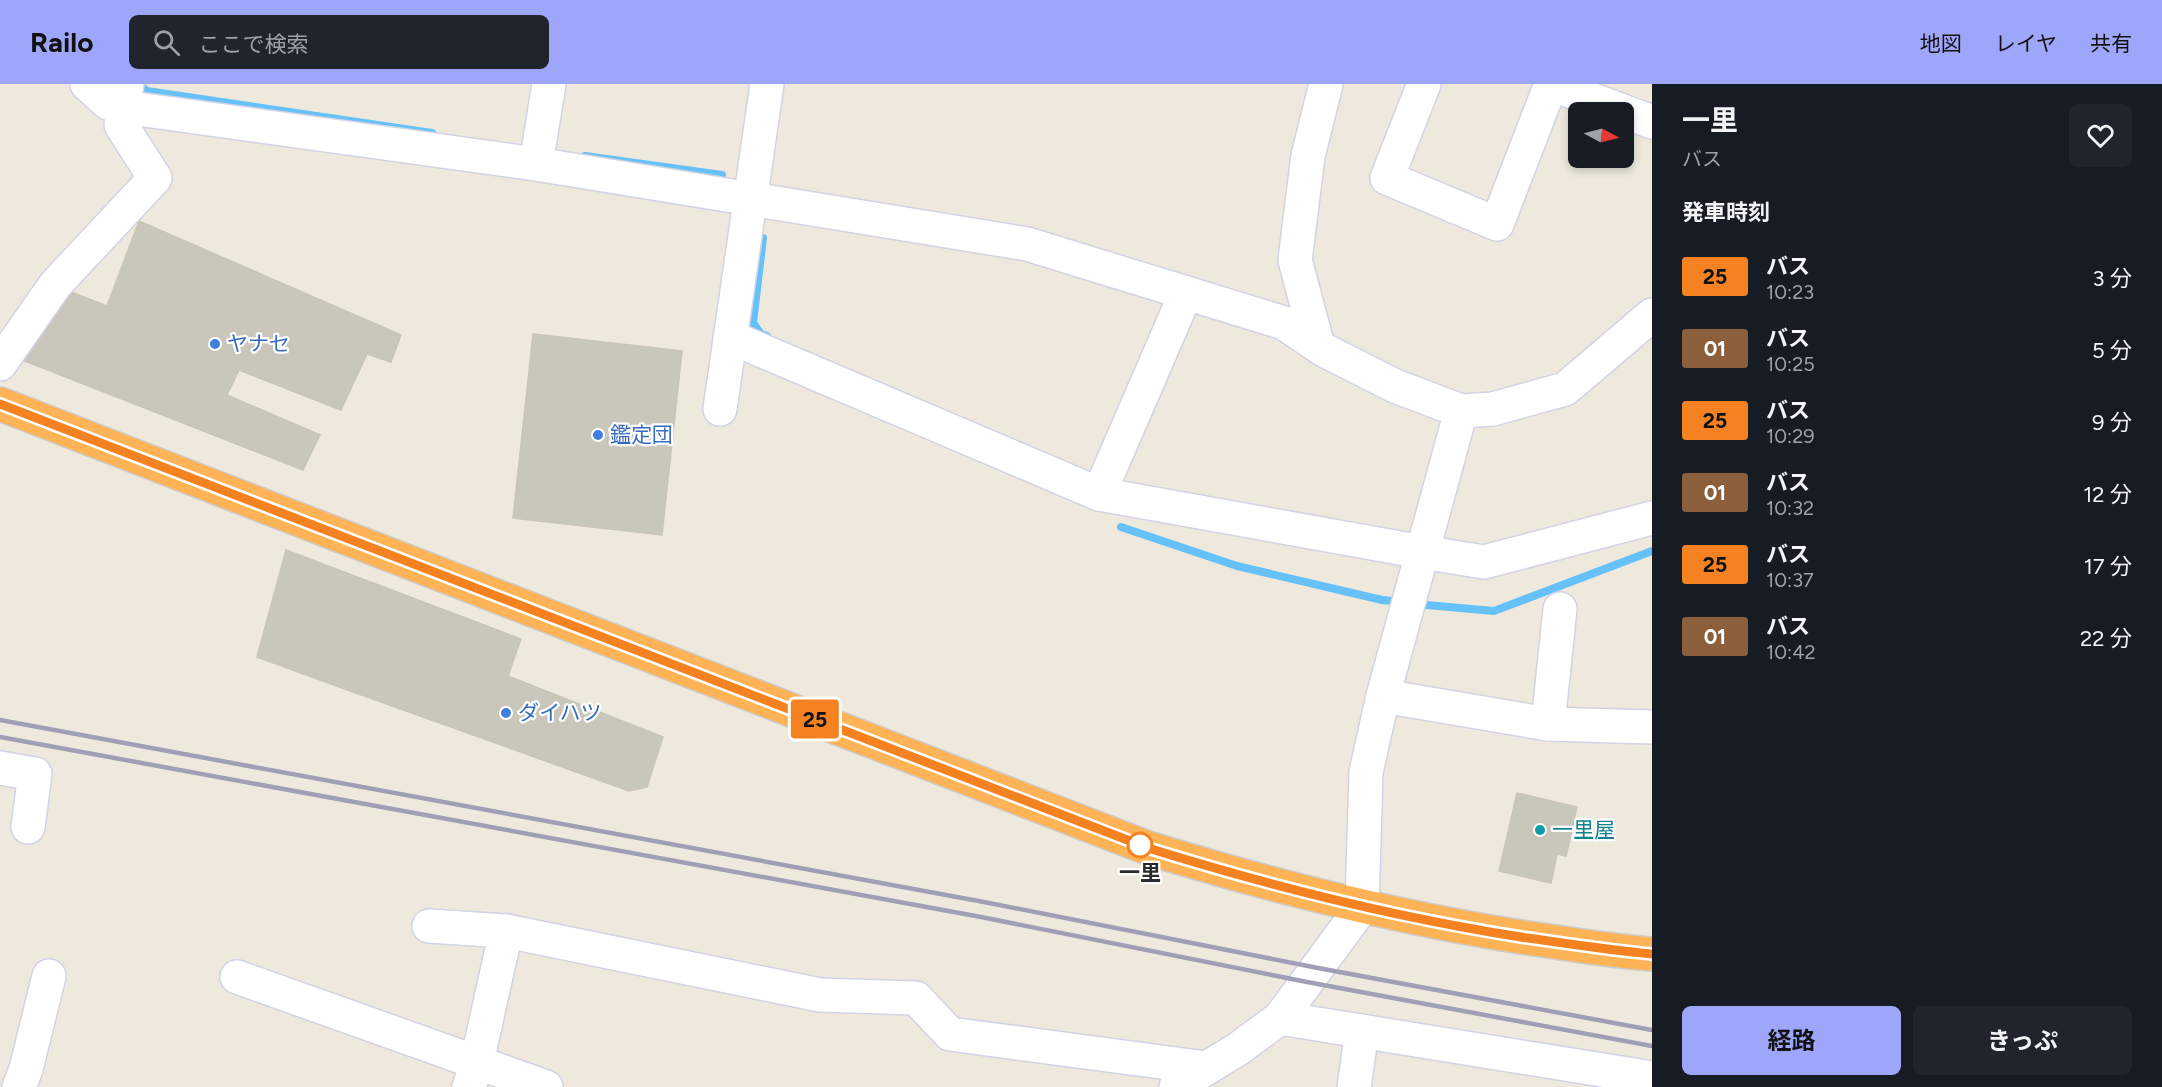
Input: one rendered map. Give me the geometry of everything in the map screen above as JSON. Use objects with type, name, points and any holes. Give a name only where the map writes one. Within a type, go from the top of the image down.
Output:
[{"type":"highway","points":[[0,404],[1128,840],[1255,880],[1362,907],[1453,926],[1652,954]]},
{"type":"street","points":[[87,84],[108,103],[125,96],[1027,244],[1284,323],[1318,346],[1395,386],[1461,411],[1493,409],[1565,389],[1652,315]]},
{"type":"street","points":[[536,164],[549,84]]},
{"type":"street","points":[[720,409],[767,84]]},
{"type":"street","points":[[1318,346],[1295,261],[1308,156],[1326,84]]},
{"type":"street","points":[[1424,84],[1387,178],[1497,224],[1551,84],[1652,122]]},
{"type":"street","points":[[0,364],[55,285],[156,178],[121,124],[125,96]]},
{"type":"street","points":[[1099,494],[1186,293]]},
{"type":"street","points":[[730,337],[1099,494],[1484,561],[1652,518]]},
{"type":"street","points":[[1176,1087],[1238,1049],[1280,1018],[1362,907],[1366,772],[1383,696],[1461,411]]},
{"type":"street","points":[[1548,724],[1560,609]]},
{"type":"street","points":[[1383,696],[1548,724],[1652,727]]},
{"type":"street","points":[[0,768],[35,774],[28,827]]},
{"type":"street","points":[[429,926],[506,931],[820,995],[916,998],[950,1034],[1206,1068]]},
{"type":"street","points":[[473,1075],[506,931]]},
{"type":"street","points":[[19,1087],[26,1069],[49,976]]},
{"type":"street","points":[[237,977],[473,1075],[546,1087]]},
{"type":"street","points":[[1280,1018],[1652,1078]]},
{"type":"street","points":[[1354,1087],[1362,1031]]},
{"type":"building","name":"ヤナセ","points":[[139,221],[401,335],[391,362],[367,354],[341,410],[239,370],[227,395],[320,435],[303,470],[22,360],[66,290],[107,306]]},
{"type":"building","name":"鑑定団","points":[[533,334],[682,351],[662,535],[513,518]]},
{"type":"building","points":[[286,550],[521,639],[508,676],[368,624],[342,688],[257,657]]},
{"type":"building","name":"ダイハツ","points":[[368,624],[663,737],[647,787],[629,791],[342,688]]},
{"type":"building","name":"一里屋","points":[[1517,793],[1577,807],[1566,856],[1557,854],[1551,883],[1499,871]]},
{"type":"waterway","points":[[139,84],[147,91],[432,133]]},
{"type":"waterway","points":[[585,156],[722,175]]},
{"type":"waterway","points":[[763,238],[753,323],[761,334],[767,336]]},
{"type":"waterway","points":[[1121,527],[1237,566],[1382,600],[1402,602]]},
{"type":"waterway","points":[[1415,604],[1494,611],[1652,551]]},
{"type":"railway","points":[[0,720],[984,902],[1318,968],[1652,1030]]},
{"type":"railway","points":[[0,737],[981,917],[1307,982],[1652,1046]]},
{"type":"bus line","name":"25","points":[[0,404],[1148,848],[1255,880],[1362,907],[1453,926],[1652,954]]},
{"type":"place","name":"ヤナセ","points":[[215,344]]},
{"type":"place","name":"鑑定団","points":[[598,435]]},
{"type":"place","name":"ダイハツ","points":[[506,713]]},
{"type":"place","name":"一里屋","points":[[1540,830]]},
{"type":"place","name":"一里","points":[[1140,845]]}]
